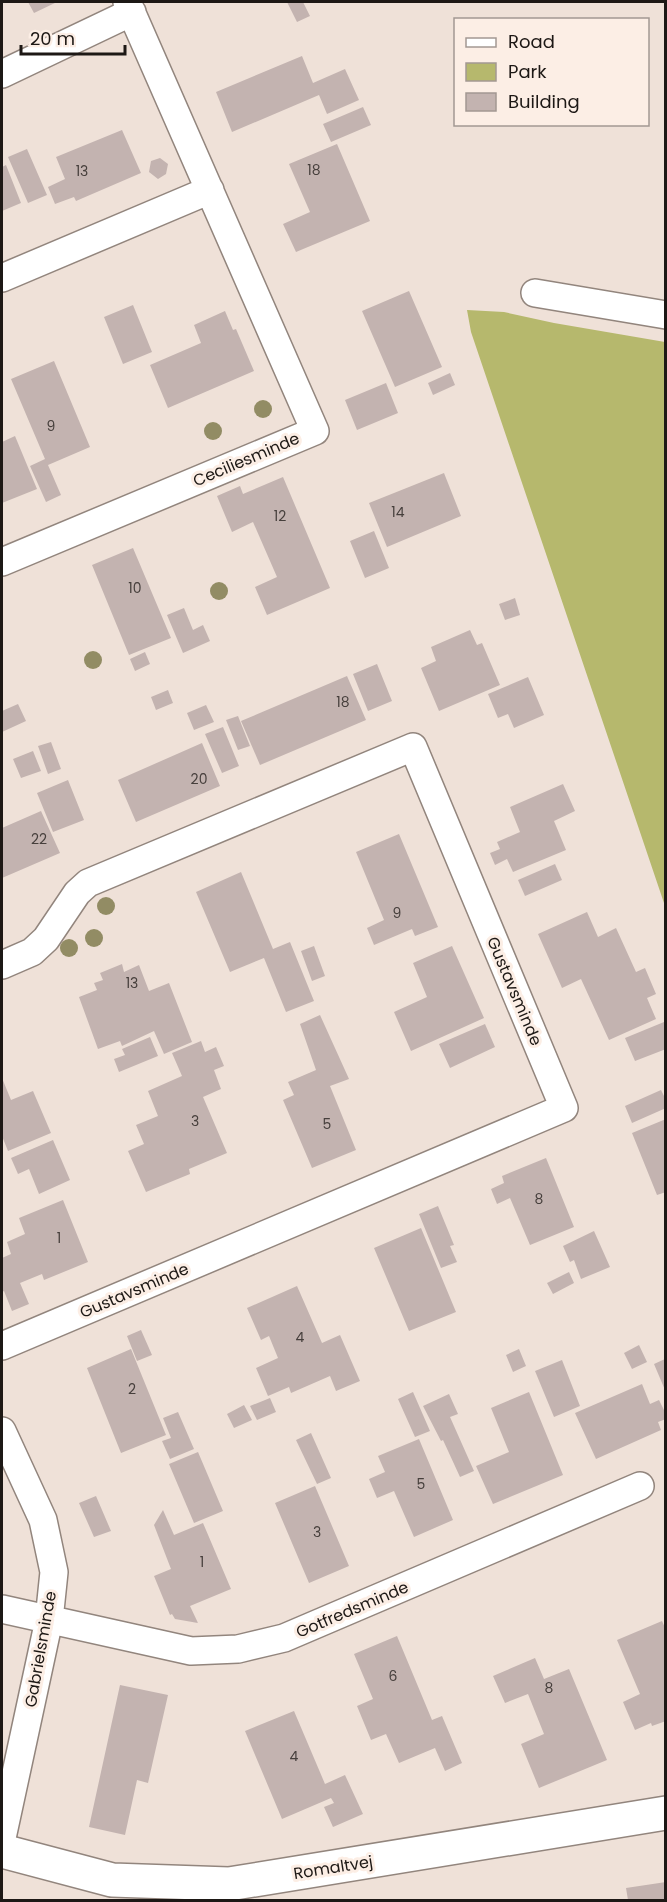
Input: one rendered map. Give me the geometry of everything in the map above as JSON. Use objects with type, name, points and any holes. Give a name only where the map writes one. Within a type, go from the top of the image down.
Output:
[{"type":"street","points":[[2,74],[130,7]]},
{"type":"street","name":"Ceciliesminde","points":[[2,562],[315,431],[130,7]]},
{"type":"street","points":[[2,278],[210,190]]},
{"type":"street","points":[[535,293],[666,315]]},
{"type":"street","name":"Gustavsminde","points":[[2,965],[32,952],[46,939],[77,893],[88,882],[413,747],[564,1108],[2,1346]]},
{"type":"street","name":"Gabrielsminde","points":[[2,1431],[43,1520],[54,1572],[49,1620],[2,1838]]},
{"type":"street","name":"Gotfredsminde","points":[[2,1609],[191,1651],[238,1649],[284,1638],[640,1486]]},
{"type":"street","name":"Romaltvej","points":[[2,1851],[112,1880],[231,1892],[666,1813]]},
{"type":"green space","points":[[467,310],[504,312],[665,342],[665,906],[471,332]]},
{"type":"building","points":[[28,2],[57,2],[34,13]]},
{"type":"building","points":[[287,2],[303,2],[310,16],[297,22]]},
{"type":"building","points":[[302,56],[313,83],[345,69],[359,100],[327,114],[319,95],[232,132],[216,92]]},
{"type":"building","points":[[363,107],[371,125],[331,142],[323,124]]},
{"type":"building","points":[[122,130],[141,173],[76,201],[74,197],[55,204],[48,187],[65,179],[56,157]]},
{"type":"building","points":[[337,144],[370,221],[296,252],[283,224],[310,212],[289,164]]},
{"type":"building","points":[[27,149],[47,195],[28,203],[8,157]]},
{"type":"building","points":[[160,158],[168,164],[166,174],[158,179],[149,172],[151,161]]},
{"type":"building","points":[[6,165],[21,203],[2,211],[2,167]]},
{"type":"building","points":[[409,291],[442,367],[395,387],[362,311]]},
{"type":"building","points":[[133,305],[152,352],[123,364],[104,317]]},
{"type":"building","points":[[225,311],[233,330],[236,329],[254,371],[168,408],[150,365],[201,343],[194,325]]},
{"type":"building","points":[[54,361],[90,447],[48,465],[61,495],[46,502],[30,466],[45,459],[11,379]]},
{"type":"building","points":[[450,373],[455,385],[433,395],[428,383]]},
{"type":"building","points":[[386,383],[398,413],[357,430],[345,400]]},
{"type":"building","points":[[15,436],[37,489],[2,503],[2,442]]},
{"type":"building","points":[[444,473],[461,516],[387,547],[369,503]]},
{"type":"building","points":[[283,477],[330,588],[267,615],[255,587],[277,577],[253,522],[232,532],[217,496],[240,486],[243,494]]},
{"type":"building","points":[[374,531],[389,568],[365,578],[350,541]]},
{"type":"building","points":[[133,548],[171,638],[129,655],[92,565]]},
{"type":"building","points":[[515,598],[520,615],[505,620],[499,604]]},
{"type":"building","points":[[184,608],[193,630],[203,625],[210,641],[183,653],[167,615]]},
{"type":"building","points":[[470,630],[477,645],[482,643],[500,685],[439,711],[421,668],[436,661],[431,647]]},
{"type":"building","points":[[145,652],[150,664],[135,671],[130,659]]},
{"type":"building","points":[[377,664],[392,701],[368,711],[353,674]]},
{"type":"building","points":[[347,676],[366,720],[260,765],[241,721]]},
{"type":"building","points":[[528,677],[544,715],[514,728],[508,714],[498,718],[488,694]]},
{"type":"building","points":[[168,690],[173,703],[156,710],[151,697]]},
{"type":"building","points":[[18,704],[26,721],[2,732],[2,711]]},
{"type":"building","points":[[206,705],[214,722],[194,730],[187,713]]},
{"type":"building","points":[[238,716],[250,746],[238,750],[226,720]]},
{"type":"building","points":[[223,727],[239,766],[222,773],[205,734]]},
{"type":"building","points":[[51,742],[61,769],[48,774],[38,746]]},
{"type":"building","points":[[202,743],[220,786],[136,822],[118,780]]},
{"type":"building","points":[[33,751],[41,771],[21,778],[13,759]]},
{"type":"building","points":[[68,780],[84,820],[53,832],[37,793]]},
{"type":"building","points":[[563,784],[575,811],[554,821],[566,850],[513,872],[507,859],[495,865],[490,853],[500,849],[497,842],[520,832],[510,807]]},
{"type":"building","points":[[41,811],[60,853],[2,878],[2,828]]},
{"type":"building","points":[[399,834],[438,927],[415,936],[412,929],[374,945],[367,928],[384,920],[356,852]]},
{"type":"building","points":[[555,864],[562,880],[525,896],[518,880]]},
{"type":"building","points":[[241,872],[273,949],[290,942],[314,1001],[286,1012],[264,958],[230,972],[196,892]]},
{"type":"building","points":[[587,912],[598,937],[616,928],[636,972],[645,968],[656,994],[647,998],[656,1019],[609,1040],[581,979],[562,988],[538,934]]},
{"type":"building","points":[[314,946],[325,976],[312,981],[301,951]]},
{"type":"building","points":[[452,946],[484,1018],[411,1051],[394,1012],[427,997],[413,963]]},
{"type":"building","points":[[122,964],[124,972],[139,965],[149,991],[169,983],[192,1042],[164,1054],[154,1031],[122,1046],[120,1041],[98,1049],[79,997],[97,990],[94,983],[103,980],[100,973]]},
{"type":"building","points":[[320,1015],[349,1079],[330,1086],[356,1150],[312,1168],[283,1100],[294,1095],[288,1082],[316,1070],[300,1024]]},
{"type":"building","points":[[664,1022],[666,1049],[635,1061],[625,1038]]},
{"type":"building","points":[[485,1024],[495,1047],[450,1068],[439,1044]]},
{"type":"building","points":[[150,1037],[158,1056],[119,1072],[114,1059],[125,1055],[122,1049]]},
{"type":"building","points":[[201,1041],[205,1052],[216,1047],[224,1066],[214,1070],[221,1089],[203,1097],[227,1153],[189,1169],[190,1174],[146,1192],[128,1151],[144,1144],[136,1125],[158,1116],[148,1091],[182,1076],[172,1053]]},
{"type":"building","points":[[2,1078],[11,1100],[33,1091],[51,1133],[8,1151],[2,1136]]},
{"type":"building","points":[[661,1090],[666,1100],[666,1108],[632,1123],[625,1106]]},
{"type":"building","points":[[666,1119],[666,1192],[657,1195],[632,1133]]},
{"type":"building","points":[[53,1140],[70,1180],[39,1194],[29,1169],[18,1174],[11,1158]]},
{"type":"building","points":[[546,1158],[574,1227],[530,1245],[510,1198],[497,1204],[491,1189],[504,1183],[502,1176]]},
{"type":"building","points":[[63,1200],[88,1262],[44,1280],[42,1274],[20,1283],[29,1304],[12,1311],[4,1291],[2,1292],[2,1258],[11,1254],[7,1242],[25,1234],[19,1218]]},
{"type":"building","points":[[438,1206],[454,1245],[450,1246],[457,1262],[441,1268],[419,1214]]},
{"type":"building","points":[[421,1228],[456,1312],[409,1331],[374,1248]]},
{"type":"building","points":[[594,1231],[610,1267],[581,1279],[574,1260],[570,1262],[563,1246]]},
{"type":"building","points":[[569,1272],[574,1283],[553,1294],[547,1283]]},
{"type":"building","points":[[297,1286],[322,1343],[340,1335],[360,1381],[336,1391],[330,1376],[291,1393],[289,1387],[268,1396],[256,1368],[278,1358],[269,1336],[261,1340],[247,1308]]},
{"type":"building","points":[[141,1330],[152,1355],[137,1361],[127,1336]]},
{"type":"building","points":[[639,1345],[647,1362],[632,1369],[624,1353]]},
{"type":"building","points":[[131,1349],[166,1435],[121,1453],[87,1368]]},
{"type":"building","points":[[519,1349],[526,1366],[513,1372],[506,1355]]},
{"type":"building","points":[[665,1359],[665,1390],[654,1364]]},
{"type":"building","points":[[562,1360],[580,1406],[554,1417],[535,1371]]},
{"type":"building","points":[[642,1384],[650,1404],[659,1400],[666,1414],[666,1419],[658,1422],[661,1430],[596,1459],[575,1413]]},
{"type":"building","points":[[413,1392],[430,1431],[415,1437],[398,1399]]},
{"type":"building","points":[[529,1392],[563,1475],[493,1504],[476,1466],[509,1452],[491,1408]]},
{"type":"building","points":[[449,1394],[458,1414],[450,1417],[474,1471],[460,1477],[443,1440],[441,1441],[423,1406]]},
{"type":"building","points":[[270,1398],[276,1412],[257,1420],[250,1406]]},
{"type":"building","points":[[244,1405],[252,1420],[234,1428],[227,1414]]},
{"type":"building","points":[[178,1412],[194,1449],[170,1459],[162,1441],[171,1438],[163,1418]]},
{"type":"building","points":[[311,1433],[331,1478],[317,1484],[296,1440]]},
{"type":"building","points":[[419,1439],[453,1520],[414,1537],[394,1491],[377,1498],[369,1479],[385,1472],[378,1456]]},
{"type":"building","points":[[198,1452],[223,1511],[194,1523],[169,1464]]},
{"type":"building","points":[[315,1486],[349,1566],[309,1583],[275,1503]]},
{"type":"building","points":[[96,1496],[111,1531],[94,1537],[79,1503]]},
{"type":"building","points":[[163,1510],[174,1535],[203,1523],[231,1589],[190,1606],[198,1623],[175,1619],[172,1614],[170,1615],[154,1576],[171,1569],[154,1525]]},
{"type":"building","points":[[662,1621],[666,1630],[666,1721],[652,1726],[651,1723],[635,1730],[623,1702],[640,1694],[617,1640]]},
{"type":"building","points":[[397,1636],[432,1720],[442,1716],[462,1763],[445,1771],[435,1748],[399,1763],[386,1734],[371,1740],[357,1706],[373,1699],[354,1654]]},
{"type":"building","points":[[535,1658],[544,1679],[569,1669],[607,1760],[539,1788],[521,1744],[544,1734],[528,1694],[505,1703],[493,1676]]},
{"type":"building","points":[[120,1685],[168,1695],[148,1783],[137,1780],[125,1835],[89,1827]]},
{"type":"building","points":[[294,1711],[325,1784],[345,1775],[363,1814],[333,1827],[324,1807],[334,1803],[331,1798],[282,1819],[245,1731]]},
{"type":"building","points":[[666,1882],[666,1900],[628,1900],[626,1888]]}]
